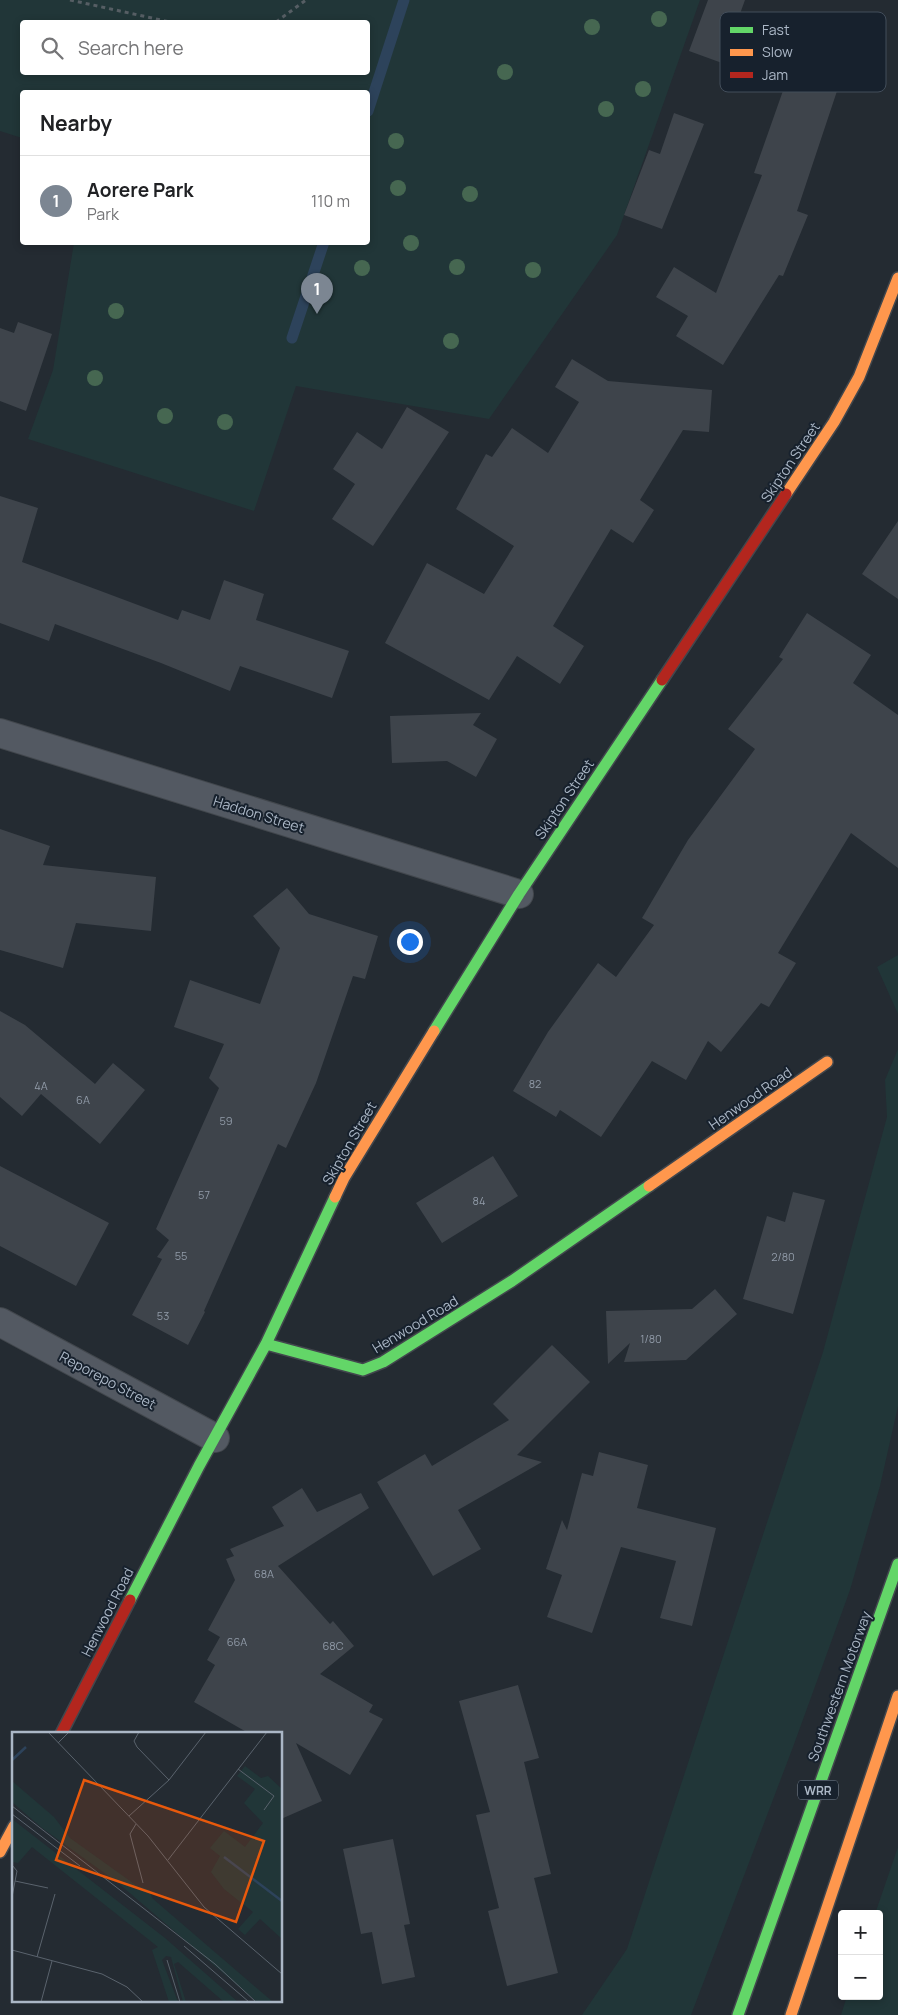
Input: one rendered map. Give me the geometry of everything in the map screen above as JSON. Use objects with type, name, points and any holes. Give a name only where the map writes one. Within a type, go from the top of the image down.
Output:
[{"type":"main road","name":"Skipton Street","points":[[266,1344],[344,1178],[519,894],[834,422],[859,377],[898,278]]},
{"type":"main road","name":"Henwood Road","points":[[62,1732],[266,1344],[334,1364],[363,1370],[383,1362],[512,1281],[827,1062]]},
{"type":"main road","name":"Southwestern Motorway","points":[[738,2015],[898,1564]]},
{"type":"main road","points":[[791,2015],[898,1696]]},
{"type":"main road","points":[[0,1852],[12,1830]]},
{"type":"street","name":"Haddon Street","points":[[0,732],[519,894]]},
{"type":"street","name":"Reporepo Street","points":[[0,1322],[215,1438]]},
{"type":"path","points":[[70,0],[161,20]]},
{"type":"path","points":[[279,20],[306,0]]},
{"type":"green space","points":[[0,0],[700,0],[617,235],[489,419],[296,386],[254,511],[28,439],[53,370],[74,245],[370,245],[370,90],[20,90],[20,137],[0,131]]},
{"type":"green space","points":[[898,955],[898,1014],[877,967]]},
{"type":"green space","points":[[898,1049],[898,1406],[880,1486],[850,1590],[793,1747],[691,2015],[582,2015],[627,1949],[823,1352],[887,1117],[885,1080]]},
{"type":"green space","points":[[898,1847],[898,2015],[841,2015],[846,2000],[883,2000],[883,1910],[876,1910]]},
{"type":"building","points":[[708,0],[745,0],[741,12],[720,12],[720,62],[689,51]]},
{"type":"building","points":[[783,92],[837,92],[797,211],[808,215],[783,276],[779,275],[723,365],[676,336],[688,316],[656,297],[674,267],[716,293],[762,175],[754,173]]},
{"type":"building","points":[[674,113],[704,124],[662,229],[624,215],[649,150],[660,154]]},
{"type":"building","points":[[18,322],[52,334],[26,411],[0,401],[0,328],[14,333]]},
{"type":"building","points":[[572,359],[608,381],[712,390],[709,432],[683,430],[640,500],[654,510],[633,543],[611,529],[553,626],[584,646],[560,684],[517,656],[489,700],[385,643],[427,563],[484,594],[514,546],[456,509],[486,454],[492,457],[512,428],[548,453],[579,402],[555,387]]},
{"type":"building","points":[[407,407],[449,432],[373,546],[332,519],[355,484],[333,469],[357,432],[382,449]]},
{"type":"building","points":[[0,496],[38,508],[22,562],[178,620],[182,610],[210,620],[224,580],[264,594],[256,620],[349,651],[332,698],[240,666],[230,691],[55,624],[49,641],[0,623]]},
{"type":"building","points":[[898,521],[898,599],[862,574]]},
{"type":"building","points":[[807,613],[871,655],[853,683],[898,715],[898,868],[851,833],[778,953],[796,963],[769,1007],[761,1003],[721,1052],[708,1041],[686,1080],[652,1061],[601,1137],[560,1110],[556,1117],[513,1091],[548,1032],[598,963],[616,977],[654,925],[642,918],[688,840],[755,749],[728,729],[783,659],[779,657]]},
{"type":"building","points":[[481,713],[473,725],[497,739],[476,777],[447,761],[392,763],[390,716]]},
{"type":"building","points":[[0,829],[50,846],[43,865],[156,877],[151,931],[76,923],[63,968],[0,950]]},
{"type":"building","points":[[287,888],[309,914],[378,936],[365,979],[353,976],[316,1083],[286,1148],[278,1144],[205,1312],[188,1345],[132,1315],[162,1259],[157,1257],[169,1240],[156,1229],[219,1088],[209,1078],[224,1044],[174,1027],[190,980],[260,1004],[280,948],[253,916]]},
{"type":"building","points":[[0,1011],[25,1025],[95,1084],[113,1063],[145,1090],[100,1144],[41,1094],[22,1116],[0,1097]]},
{"type":"building","points":[[493,1156],[518,1196],[442,1243],[416,1203]]},
{"type":"building","points":[[0,1166],[109,1223],[76,1286],[0,1246]]},
{"type":"building","points":[[793,1192],[825,1200],[793,1314],[743,1299],[767,1216],[785,1222]]},
{"type":"building","points":[[715,1289],[737,1314],[686,1360],[624,1362],[630,1343],[608,1364],[606,1311],[692,1309]]},
{"type":"building","points":[[552,1345],[590,1382],[517,1455],[542,1462],[458,1510],[481,1549],[433,1576],[377,1482],[425,1454],[432,1466],[509,1420],[493,1404]]},
{"type":"building","points":[[599,1452],[648,1465],[637,1508],[716,1528],[692,1626],[660,1618],[676,1561],[621,1547],[592,1633],[547,1617],[562,1575],[546,1569],[562,1520],[567,1530],[582,1473],[593,1476]]},
{"type":"building","points":[[302,1488],[317,1512],[361,1493],[369,1508],[278,1566],[330,1624],[333,1621],[354,1646],[320,1674],[373,1705],[369,1712],[383,1719],[350,1775],[296,1743],[322,1801],[282,1819],[282,1732],[246,1732],[194,1702],[215,1665],[207,1660],[220,1637],[208,1630],[235,1580],[226,1559],[234,1556],[230,1549],[284,1526],[272,1507]]},
{"type":"building","points":[[518,1685],[539,1758],[524,1762],[551,1874],[534,1878],[558,1973],[507,1986],[488,1911],[499,1908],[476,1815],[490,1812],[459,1701]]},
{"type":"building","points":[[393,1839],[410,1924],[404,1925],[415,1977],[382,1984],[372,1932],[361,1934],[343,1849]]},
{"type":"waterway","points":[[370,105],[404,0]]},
{"type":"waterway","points":[[292,338],[323,245]]},
{"type":"traffic: fast","points":[[434,1031],[519,894],[662,680]]},
{"type":"traffic: fast","points":[[266,1344],[363,1370],[383,1362],[512,1281],[649,1186]]},
{"type":"traffic: fast","points":[[130,1600],[199,1466],[266,1344],[335,1197]]},
{"type":"traffic: fast","points":[[738,2015],[898,1564]]},
{"type":"traffic: slow","points":[[786,494],[834,422],[859,377],[898,278]]},
{"type":"traffic: slow","points":[[335,1197],[344,1178],[434,1031]]},
{"type":"traffic: slow","points":[[649,1186],[827,1062]]},
{"type":"traffic: slow","points":[[791,2015],[898,1696]]},
{"type":"traffic: slow","points":[[0,1852],[12,1830]]},
{"type":"traffic: jam","points":[[662,680],[786,494]]},
{"type":"traffic: jam","points":[[62,1732],[130,1600]]},
{"type":"place","name":"Aorere Park","points":[[317,314]]}]
